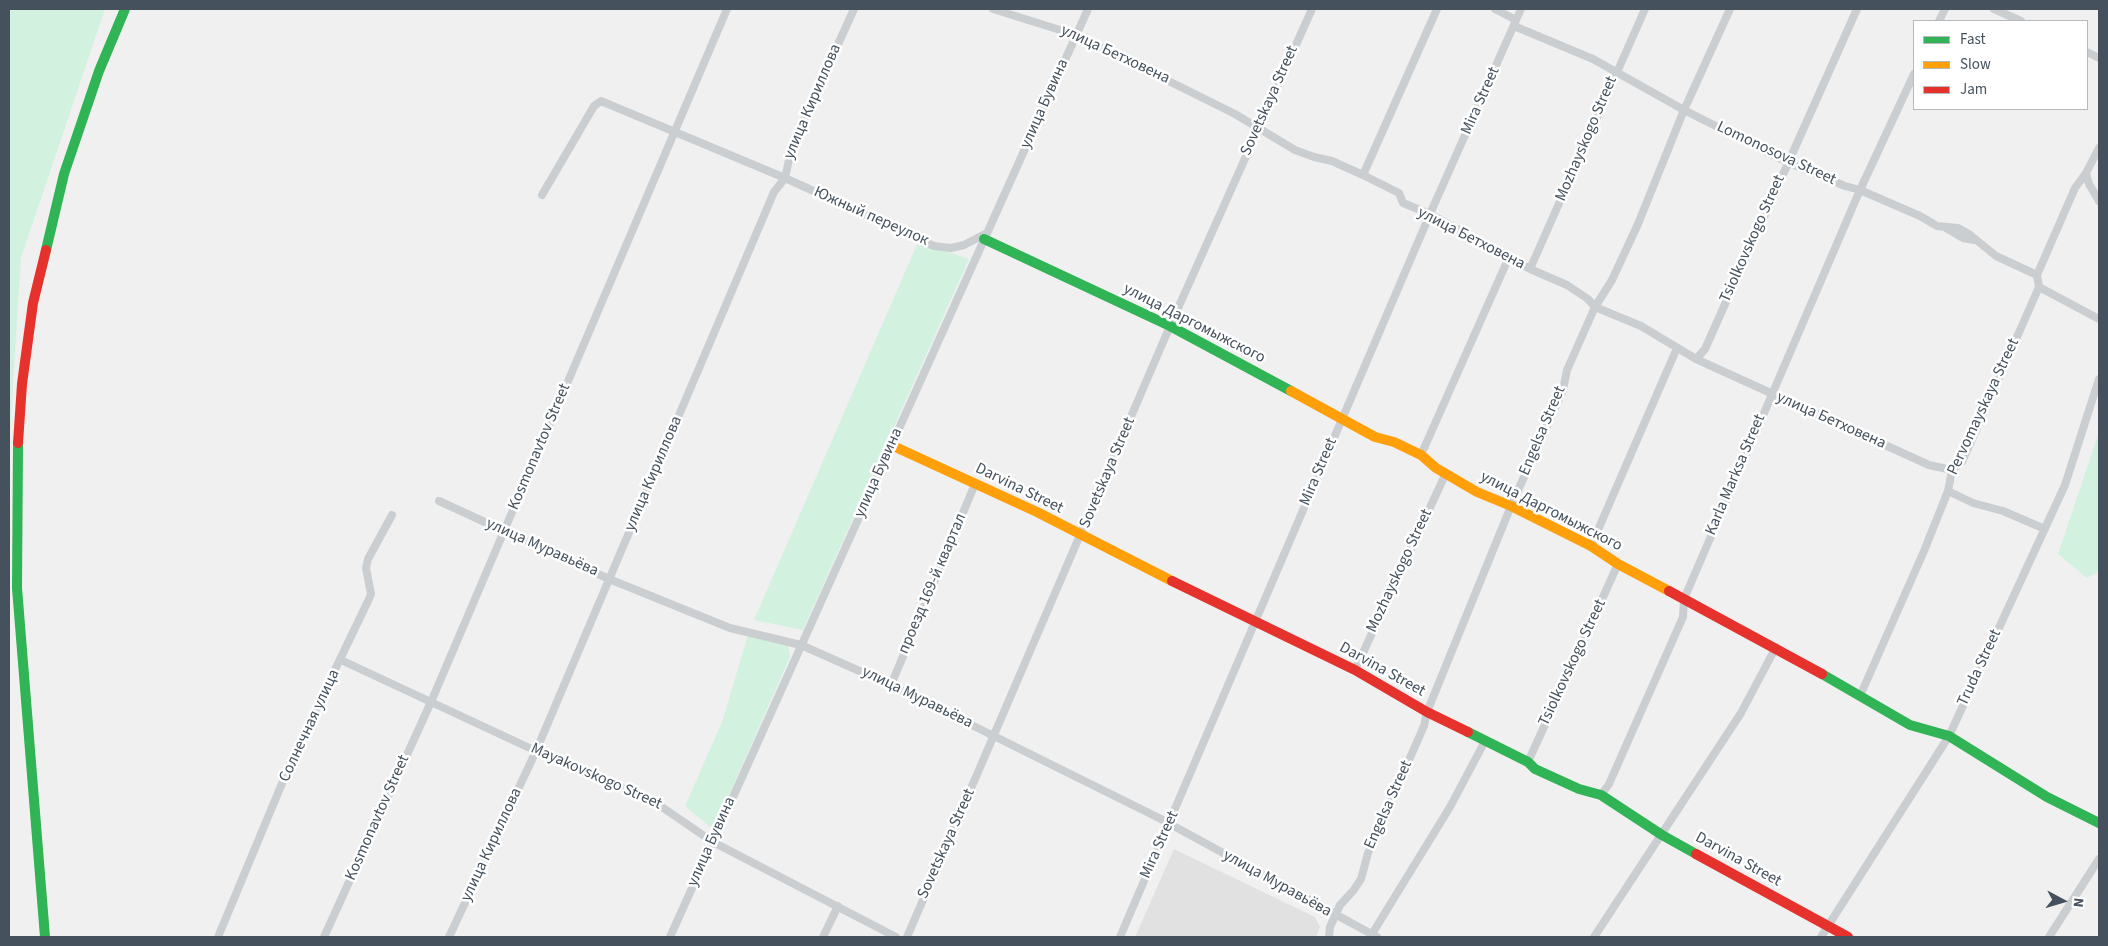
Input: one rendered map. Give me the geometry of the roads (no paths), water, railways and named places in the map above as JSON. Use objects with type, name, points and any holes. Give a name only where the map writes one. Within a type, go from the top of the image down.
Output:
[{"type":"street","points":[[45,937],[17,588],[17,464],[22,384],[33,303],[64,174],[99,71],[125,9]]},
{"type":"street","name":"Kosmonavtov Street","points":[[324,937],[430,702],[727,9]]},
{"type":"street","name":"улица Кириллова","points":[[449,937],[536,750],[774,192],[785,178],[792,146],[854,9]]},
{"type":"street","name":"улица Бетховена","points":[[994,9],[1076,35],[1235,114],[1295,150],[1332,161],[1363,175],[1399,194],[1403,203],[1430,214],[1530,269],[1567,285],[1588,299],[1595,307],[1641,326],[1696,359],[1929,465],[1952,470]]},
{"type":"street","name":"улица Бувина","points":[[670,937],[1088,9]]},
{"type":"street","name":"Sovetskaya Street","points":[[907,937],[1170,326],[1312,9]]},
{"type":"street","points":[[1363,175],[1437,9]]},
{"type":"street","name":"Lomonosova Street","points":[[1495,9],[1515,23],[1593,59],[1684,110],[1787,162],[1845,186],[1860,190],[1920,216],[1937,226],[1958,228],[1996,256],[2037,275]]},
{"type":"street","name":"Mira Street","points":[[1120,937],[1430,214],[1521,9]]},
{"type":"street","name":"Mozhayskogo Street","points":[[1530,269],[1615,73],[1645,9]]},
{"type":"street","name":"Engelsa Street","points":[[1329,937],[1330,927],[1340,905],[1361,879],[1368,853],[1424,726],[1511,506],[1563,390],[1566,370],[1595,307],[1612,280],[1638,224],[1684,110],[1730,9]]},
{"type":"street","name":"Tsiolkovskogo Street","points":[[1696,359],[1705,349],[1857,9]]},
{"type":"street","points":[[1994,9],[2019,20]]},
{"type":"street","name":"Karla Marksa Street","points":[[1601,795],[1609,784],[1683,617],[1684,599],[1771,394],[1860,190],[1913,76]]},
{"type":"street","name":"Южный переулок","points":[[542,195],[594,106],[601,101],[785,178],[934,246],[951,248],[986,236]]},
{"type":"street","points":[[2099,148],[2086,173],[2075,188],[2037,275],[2039,287],[2099,319]]},
{"type":"street","points":[[2086,173],[2089,184],[2099,201]]},
{"type":"street","name":"улица Даргомыжского","points":[[986,236],[1170,326],[1343,418],[1375,438],[1394,442],[1421,455],[1477,492],[1511,506],[1591,546],[1618,564],[1776,647],[1910,724],[1949,736],[2047,797],[2099,823]]},
{"type":"street","points":[[1421,455],[1509,257]]},
{"type":"street","name":"Pervomayskaya Street","points":[[1860,696],[1924,551],[1948,491],[1952,470],[1962,462],[2039,287]]},
{"type":"street","points":[[1591,546],[1677,348]]},
{"type":"street","name":"Truda Street","points":[[1821,937],[1949,736],[2065,485],[2099,379]]},
{"type":"street","name":"Darvina Street","points":[[891,445],[1037,512],[1081,536],[1355,670],[1428,712],[1528,762],[1535,769],[1579,790],[1601,795],[1662,835],[1848,937]]},
{"type":"street","name":"Mozhayskogo Street","points":[[1355,670],[1446,473]]},
{"type":"street","name":"проезд 169-й квартал","points":[[891,685],[975,484]]},
{"type":"street","points":[[1948,491],[1973,503],[2003,511],[2045,529]]},
{"type":"street","name":"улица Муравьёва","points":[[439,501],[610,579],[730,628],[801,645],[891,685],[995,735],[1169,825],[1375,936]]},
{"type":"street","name":"Солнечная улица","points":[[218,937],[293,757],[369,599],[371,594],[366,568],[368,559],[392,515]]},
{"type":"street","name":"Tsiolkovskogo Street","points":[[1528,762],[1618,564]]},
{"type":"street","points":[[1594,937],[1741,713],[1776,647]]},
{"type":"street","name":"Mayakovskogo Street","points":[[340,660],[536,750],[653,801],[713,842],[896,937]]},
{"type":"street","points":[[1375,936],[1450,807],[1485,741]]},
{"type":"street","points":[[2049,937],[2099,859]]},
{"type":"street","points":[[823,937],[838,906]]}]
